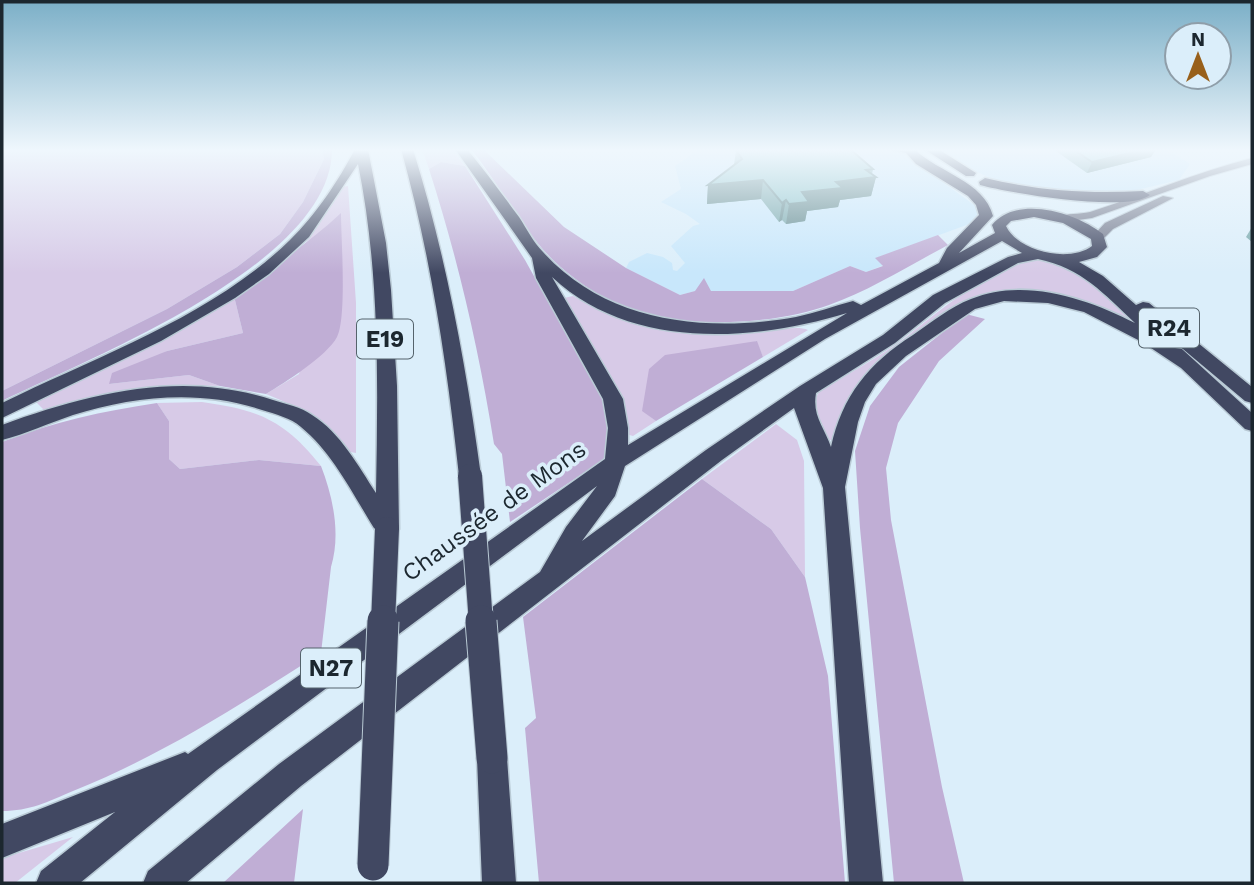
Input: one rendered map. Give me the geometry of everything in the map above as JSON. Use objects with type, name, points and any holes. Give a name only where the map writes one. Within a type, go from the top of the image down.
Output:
[{"type":"highway","points":[[2,411],[188,318],[248,281],[293,246],[319,218],[334,190]]},
{"type":"highway","name":"E19","points":[[369,190],[377,233],[387,377],[387,530],[372,874]]},
{"type":"highway","name":"E19","points":[[418,190],[444,286],[457,365],[470,476],[499,883]]},
{"type":"highway","points":[[491,190],[539,257],[579,291],[612,310],[650,321],[686,327],[752,328],[806,320],[852,306],[873,305]]},
{"type":"highway","points":[[946,265],[952,251],[986,216],[983,204],[969,190]]},
{"type":"highway","points":[[978,190],[998,202],[1007,217]]},
{"type":"highway","points":[[998,190],[1011,199],[1080,225],[1098,237],[1100,247],[1090,255]]},
{"type":"highway","points":[[1021,190],[1050,197],[1085,199],[1143,195]]},
{"type":"highway","points":[[1003,236],[999,225],[1007,217],[1034,213],[1057,217]]},
{"type":"highway","name":"Chaussée de Mons","points":[[53,883],[206,759],[616,462],[819,335],[1003,236]]},
{"type":"highway","name":"R24","points":[[1003,236],[1038,254],[1062,258],[1090,255],[1100,269],[1131,297],[1252,397]]},
{"type":"highway","name":"N27","points":[[160,883],[290,775],[714,455],[807,390],[889,339],[939,299],[1013,260],[1038,254]]},
{"type":"highway","points":[[539,257],[544,278],[613,400],[618,428],[616,462],[607,490],[574,534],[547,580]]},
{"type":"highway","name":"R24","points":[[1062,258],[1097,279],[1252,424]]},
{"type":"highway","points":[[834,488],[848,421],[856,400],[895,354],[965,308],[984,299],[1037,296],[1094,309],[1150,338],[1185,363]]},
{"type":"highway","points":[[807,390],[804,406],[806,418],[825,455],[834,488],[866,883]]},
{"type":"highway","points":[[2,433],[40,418],[114,398],[176,391],[229,393],[271,405],[307,420],[334,450],[387,530]]},
{"type":"highway","points":[[2,841],[206,759]]},
{"type":"main road","points":[[1057,217],[1088,216],[1160,190]]},
{"type":"main road","points":[[1098,237],[1109,226],[1185,190]]},
{"type":"shaded area","points":[[2,190],[309,190],[280,234],[237,267],[167,309],[2,391]]},
{"type":"shaded area","points":[[309,190],[322,190],[293,230],[251,267],[200,302],[91,360],[2,401],[2,391],[167,309],[237,267],[280,234]]},
{"type":"shaded area","points":[[339,190],[348,190],[356,303],[356,453],[345,451],[311,415],[266,394],[299,374],[341,214],[315,237],[296,247],[318,226]]},
{"type":"shaded area","points":[[435,190],[481,190],[525,260],[606,406],[612,434],[609,456],[510,522],[502,454],[494,444],[467,305]]},
{"type":"shaded area","points":[[500,190],[526,190],[564,227],[626,268],[680,295],[695,291],[704,278],[711,291],[793,291],[850,266],[866,272],[883,266],[875,258],[938,235],[948,245],[859,293],[806,312],[752,321],[695,322],[642,313],[610,301],[584,286],[560,267],[531,234]]},
{"type":"shaded area","points":[[679,190],[954,190],[977,207],[978,215],[972,223],[876,258],[884,265],[866,272],[850,266],[793,291],[695,291],[680,295],[626,268],[629,262],[647,253],[663,257],[672,263],[673,270],[677,271],[685,263],[671,246],[693,226],[700,224],[661,202]]},
{"type":"shaded area","points":[[1039,190],[1135,190],[1124,193],[1070,194]]},
{"type":"shaded area","points":[[341,213],[343,296],[340,327],[332,344],[304,368],[266,394],[220,386],[189,375],[109,384],[112,373],[167,351],[243,333],[234,296],[302,246]]},
{"type":"shaded area","points":[[1036,259],[1053,260],[1071,266],[1146,329],[1076,300],[985,296],[900,345],[875,365],[858,386],[835,442],[824,437],[812,406],[819,392],[892,347],[982,282]]},
{"type":"shaded area","points":[[234,296],[243,333],[167,351],[109,384],[189,375],[220,386],[131,391],[44,410],[34,400]]},
{"type":"shaded area","points":[[573,296],[616,317],[661,329],[731,334],[796,328],[808,330],[763,357],[756,341],[642,410],[656,421],[633,436],[626,434],[564,298]]},
{"type":"shaded area","points":[[966,314],[985,319],[939,361],[898,423],[886,468],[891,520],[942,787],[964,883],[894,883],[855,451],[870,406],[899,367]]},
{"type":"shaded area","points":[[757,341],[763,357],[656,421],[642,411],[649,369],[665,355]]},
{"type":"shaded area","points":[[202,402],[239,409],[269,420],[295,438],[321,466],[259,460],[180,469],[169,459],[169,421],[157,403]]},
{"type":"shaded area","points":[[157,403],[169,421],[169,459],[180,469],[259,460],[321,466],[332,503],[335,542],[321,653],[200,728],[138,762],[30,808],[2,811],[2,442],[78,418]]},
{"type":"shaded area","points":[[776,424],[797,440],[804,461],[805,577],[771,529],[702,479]]},
{"type":"shaded area","points":[[702,479],[771,529],[805,577],[828,676],[845,883],[539,883],[525,728],[536,718],[523,617]]},
{"type":"shaded area","points":[[303,809],[294,883],[223,883]]},
{"type":"shaded area","points":[[73,837],[15,883],[2,883],[2,858]]},
{"type":"building","points":[[772,190],[819,190],[802,192],[809,202],[789,204],[786,200],[782,203]]}]
